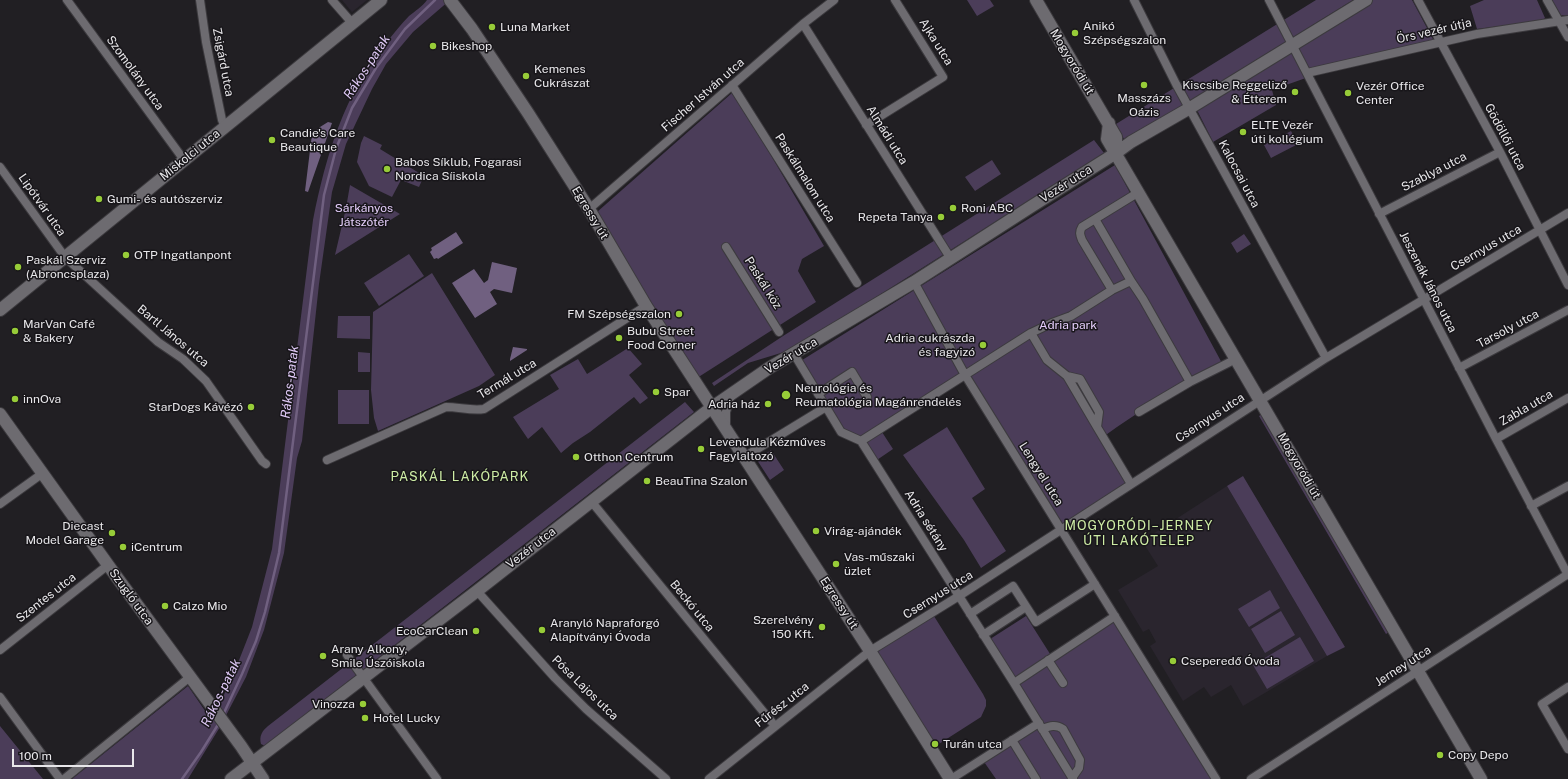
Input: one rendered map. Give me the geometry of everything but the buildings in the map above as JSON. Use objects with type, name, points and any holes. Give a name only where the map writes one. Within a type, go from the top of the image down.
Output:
[{"type":"street","name":"Szomolány utca","points":[[67,0],[184,160]]},
{"type":"street","name":"Zsigárd utca","points":[[200,0],[207,50],[222,120],[225,127]]},
{"type":"street","points":[[332,0],[353,24]]},
{"type":"street","name":"Miskolci utca","points":[[0,310],[381,0]]},
{"type":"street","name":"Egressy út","points":[[451,0],[528,113],[589,210],[646,306],[870,651],[951,779]]},
{"type":"street","name":"Fischer István utca","points":[[589,210],[803,24],[834,0]]},
{"type":"street","name":"Ajka utca","points":[[866,125],[943,77],[895,0]]},
{"type":"street","name":"Mogyoródi út","points":[[1036,0],[1109,123],[1116,138],[1116,153],[1481,779]]},
{"type":"street","name":"Kalocsai utca","points":[[1134,0],[1176,84],[1326,358]]},
{"type":"street","name":"Jeszenák János utca","points":[[1269,0],[1423,299],[1568,574]]},
{"type":"street","name":"Vezér utca","points":[[231,779],[477,591],[711,408],[769,368],[914,282],[1131,142],[1293,46],[1366,0]]},
{"type":"street","name":"Gödöllői utca","points":[[1418,0],[1500,152],[1568,285]]},
{"type":"street","points":[[1547,0],[1564,21],[1568,37]]},
{"type":"street","name":"Örs vezér útja","points":[[1307,73],[1477,34],[1564,21]]},
{"type":"street","name":"Almádi utca","points":[[803,24],[950,259]]},
{"type":"street","name":"Paskálmalom utca","points":[[732,85],[858,283]]},
{"type":"street","name":"Szablya utca","points":[[1380,214],[1500,152]]},
{"type":"street","name":"Lipótvár utca","points":[[0,166],[65,257]]},
{"type":"street","points":[[1112,290],[1080,234],[1082,227],[1139,192]]},
{"type":"street","name":"Csernyus utca","points":[[870,651],[959,596],[1326,358],[1568,213]]},
{"type":"street","points":[[1095,218],[1190,382]]},
{"type":"street","name":"Paskál köz","points":[[726,247],[779,332]]},
{"type":"street","name":"Bartl János utca","points":[[65,257],[158,342],[183,359],[206,380],[262,461],[266,464]]},
{"type":"street","points":[[794,354],[842,432],[861,441],[1031,333],[1071,316],[1130,280]]},
{"type":"street","name":"Lengyel utca","points":[[914,282],[965,375],[1216,779]]},
{"type":"street","name":"Termál utca","points":[[327,460],[446,407],[475,410],[484,409],[646,306]]},
{"type":"street","name":"Tarsoly utca","points":[[1459,368],[1568,310]]},
{"type":"street","points":[[1031,333],[1048,360],[1067,376],[1080,380],[1099,412],[1097,427],[1131,484]]},
{"type":"street","points":[[1139,412],[1190,382],[1236,358]]},
{"type":"street","points":[[818,394],[852,372],[868,397]]},
{"type":"street","points":[[726,429],[726,412],[732,394]]},
{"type":"street","name":"Zabla utca","points":[[1496,439],[1568,398]]},
{"type":"street","points":[[744,457],[826,407]]},
{"type":"street","name":"Szugló utca","points":[[0,414],[190,678],[225,724],[263,779]]},
{"type":"street","name":"Adria sétány","points":[[861,441],[1014,682],[1072,779]]},
{"type":"street","points":[[0,504],[43,473]]},
{"type":"street","points":[[1531,506],[1568,486]]},
{"type":"street","name":"Beckó utca","points":[[591,501],[775,726]]},
{"type":"street","name":"Szentes utca","points":[[0,650],[108,565]]},
{"type":"street","name":"Jerney utca","points":[[1251,779],[1568,574]]},
{"type":"street","points":[[970,614],[1013,586],[1036,622],[1095,584]]},
{"type":"street","name":"Pósa Lajos utca","points":[[477,591],[555,678],[586,709],[666,779]]},
{"type":"street","points":[[983,635],[1026,607]]},
{"type":"street","points":[[1014,682],[1115,616]]},
{"type":"street","name":"Fűrész utca","points":[[710,779],[870,651]]},
{"type":"street","points":[[347,655],[437,779]]},
{"type":"street","points":[[1048,660],[1063,683]]},
{"type":"street","points":[[64,779],[190,678]]},
{"type":"street","points":[[1568,687],[1542,704],[1568,749]]},
{"type":"street","points":[[0,697],[60,779]]},
{"type":"street","points":[[951,779],[1012,740],[1041,726],[1053,725],[1058,725],[1063,728],[1080,760],[1079,768],[1072,779]]},
{"type":"street","points":[[1012,740],[1036,779]]},
{"type":"shaded area","points":[[342,0],[367,0],[352,12]]},
{"type":"shaded area","points":[[328,122],[332,123],[308,192],[305,191],[312,134]]},
{"type":"shaded area","points":[[456,232],[463,243],[438,259],[434,259],[430,252],[432,250],[431,248]]},
{"type":"shaded area","points":[[492,262],[517,268],[512,293],[494,289],[490,292],[497,304],[475,318],[452,283],[474,269],[484,283],[488,280]]},
{"type":"shaded area","points":[[513,347],[527,350],[510,361],[510,359]]},
{"type":"shaded area","points":[[1227,486],[1327,656],[1243,706],[1231,685],[1211,697],[1204,687],[1183,701],[1150,646],[1156,642],[1149,629],[1143,632],[1118,590],[1158,566],[1142,541]]},
{"type":"green space","points":[[427,0],[450,0],[413,32],[386,64],[372,89],[346,144],[332,192],[319,284],[302,441],[297,458],[284,553],[264,630],[246,677],[220,727],[188,779],[72,779],[188,686],[212,721],[234,673],[252,627],[272,549],[313,220],[324,172],[339,126],[359,83],[372,62],[398,29],[409,16],[421,7]]},
{"type":"green space","points":[[967,0],[990,0],[994,6],[977,16]]},
{"type":"green space","points":[[1316,0],[1353,0],[1125,141],[1116,124]]},
{"type":"green space","points":[[1368,0],[1412,0],[1434,41],[1303,79],[1272,90],[1276,105],[1213,142],[1197,110]]},
{"type":"green space","points":[[1484,0],[1537,0],[1545,18],[1541,21],[1477,29],[1470,6]]},
{"type":"green space","points":[[1552,0],[1568,0],[1568,16],[1559,15]]},
{"type":"green space","points":[[732,93],[769,152],[824,246],[802,259],[798,271],[816,302],[697,378],[650,303],[597,212]]},
{"type":"green space","points":[[1291,131],[1298,144],[1271,158],[1264,145]]},
{"type":"green space","name":"Babos Síklub, Fogarasi Nordica Síiskola","points":[[364,136],[382,145],[380,149],[424,176],[419,187],[401,180],[392,197],[369,186],[357,162]]},
{"type":"green space","points":[[1094,140],[1104,153],[794,349],[748,363],[714,386],[712,383],[783,336]]},
{"type":"green space","points":[[992,160],[1001,174],[975,191],[965,177]]},
{"type":"green space","name":"Adria park","points":[[1115,165],[1223,365],[1162,398],[1103,437],[1131,484],[1061,529],[965,375],[880,429],[893,449],[874,462],[861,441],[841,432],[799,362]]},
{"type":"green space","name":"Sárkányos Játszótér","points":[[350,185],[400,214],[335,255],[346,208]]},
{"type":"green space","points":[[1244,234],[1251,244],[1237,253],[1231,243]]},
{"type":"green space","points":[[409,254],[424,276],[379,306],[364,283]]},
{"type":"green space","points":[[432,273],[495,375],[479,386],[378,431],[374,418],[371,390],[373,312]]},
{"type":"green space","points":[[338,316],[370,316],[370,339],[337,338]]},
{"type":"green space","points":[[628,348],[642,364],[629,375],[648,398],[640,404],[634,397],[561,453],[542,427],[528,439],[513,417],[559,389],[550,375],[578,359],[587,374]]},
{"type":"green space","points":[[358,352],[370,353],[370,372],[358,372]]},
{"type":"green space","points":[[338,390],[369,390],[369,424],[338,424]]},
{"type":"green space","points":[[685,402],[694,412],[265,746],[261,744],[260,739],[264,730],[268,726]]},
{"type":"green space","points":[[1266,412],[1392,630],[1386,634],[1259,416]]},
{"type":"green space","points":[[947,427],[985,489],[972,498],[1006,551],[981,568],[964,540],[903,455]]},
{"type":"green space","points":[[771,450],[784,470],[770,480],[757,460]]},
{"type":"green space","points":[[1243,476],[1345,647],[1327,656],[1227,486]]},
{"type":"green space","points":[[1270,590],[1280,608],[1249,627],[1238,609]]},
{"type":"green space","points":[[1281,611],[1295,635],[1265,653],[1251,629]]},
{"type":"green space","points":[[932,613],[983,694],[986,700],[986,706],[981,717],[931,749],[870,651]]},
{"type":"green space","points":[[1026,616],[1052,657],[1115,616],[1215,779],[996,779],[982,759],[1038,723],[987,641]]},
{"type":"green space","points":[[1300,637],[1314,661],[1267,689],[1253,665]]},
{"type":"green space","points":[[0,726],[43,779],[0,779]]},
{"type":"waterway","name":"Rákos-patak","points":[[223,715],[256,641],[265,612],[279,553],[324,195],[336,149],[352,108],[376,68],[405,29],[435,0]]},
{"type":"waterway","name":"Rákos-patak","points":[[182,779],[219,723]]},
{"type":"place","name":"Luna Market","points":[[492,27]]},
{"type":"place","name":"Anikó Szépségszalon","points":[[1075,33]]},
{"type":"place","name":"Bikeshop","points":[[433,46]]},
{"type":"place","name":"Kemenes Cukrászat","points":[[526,76]]},
{"type":"place","name":"Masszázs Oázis","points":[[1144,85]]},
{"type":"place","name":"Kiscsibe Reggeliző & Étterem","points":[[1295,92]]},
{"type":"place","name":"Vezér Office Center","points":[[1348,93]]},
{"type":"place","name":"ELTE Vezér úti kollégium","points":[[1243,132]]},
{"type":"place","name":"Candie's Care Beautique","points":[[272,140]]},
{"type":"place","name":"Babos Síklub, Fogarasi Nordica Síiskola","points":[[387,169]]},
{"type":"place","name":"Gumi- és autószerviz","points":[[99,199]]},
{"type":"place","name":"Roni ABC","points":[[953,208]]},
{"type":"place","name":"Repeta Tanya","points":[[941,217]]},
{"type":"place","name":"OTP Ingatlanpont","points":[[126,255]]},
{"type":"place","name":"Paskál Szerviz (Abroncsplaza)","points":[[18,267]]},
{"type":"place","name":"FM Szépségszalon","points":[[679,314]]},
{"type":"place","name":"MarVan Café & Bakery","points":[[15,331]]},
{"type":"place","name":"Bubu Street Food Corner","points":[[619,338]]},
{"type":"place","name":"Adria cukrászda és fagyizó","points":[[983,345]]},
{"type":"place","name":"Spar","points":[[656,392]]},
{"type":"place","name":"Neurológia és Reumatológia Magánrendelés","points":[[786,395]]},
{"type":"place","name":"innOva","points":[[15,399]]},
{"type":"place","name":"Adria ház","points":[[768,404]]},
{"type":"place","name":"StarDogs Kávézó","points":[[251,407]]},
{"type":"place","name":"Levendula Kézműves Fagylaltozó","points":[[701,449]]},
{"type":"place","name":"Otthon Centrum","points":[[576,457]]},
{"type":"place","name":"BeauTina Szalon","points":[[647,481]]},
{"type":"place","name":"Virág-ajándék","points":[[816,531]]},
{"type":"place","name":"Diecast Model Garage","points":[[112,533]]},
{"type":"place","name":"iCentrum","points":[[123,547]]},
{"type":"place","name":"Vas-műszaki üzlet","points":[[836,564]]},
{"type":"place","name":"Calzo Mio","points":[[165,606]]},
{"type":"place","name":"Szerelvény 150 Kft.","points":[[822,627]]},
{"type":"place","name":"Aranyló Napraforgó Alapítványi Óvoda","points":[[542,630]]},
{"type":"place","name":"EcoCarClean","points":[[476,631]]},
{"type":"place","name":"Arany Alkony, Smile Úszóiskola","points":[[323,656]]},
{"type":"place","name":"Cseperedő Óvoda","points":[[1173,661]]},
{"type":"place","name":"Vinozza","points":[[363,704]]},
{"type":"place","name":"Hotel Lucky","points":[[365,718]]},
{"type":"place","name":"Turán utca","points":[[935,744]]},
{"type":"place","name":"Copy Depo","points":[[1440,755]]},
{"type":"district","name":"PASKÁL LAKÓPARK","points":[[460,477]]},
{"type":"district","name":"MOGYORÓDI–JERNEY ÚTI LAKÓTELEP","points":[[1139,534]]}]
